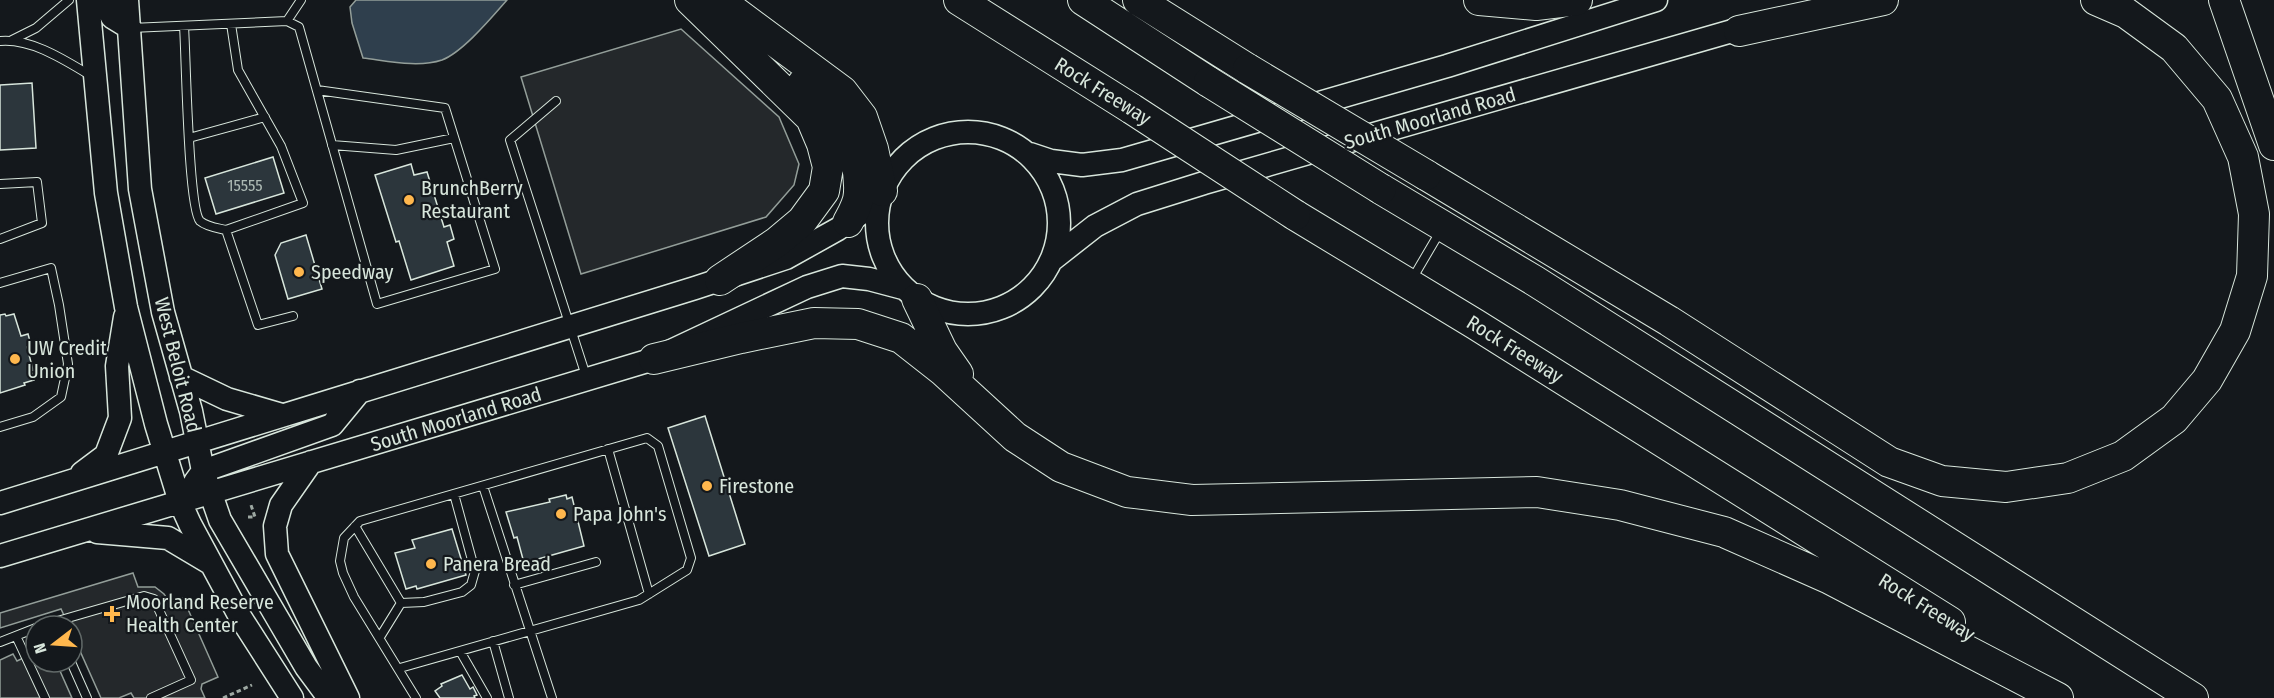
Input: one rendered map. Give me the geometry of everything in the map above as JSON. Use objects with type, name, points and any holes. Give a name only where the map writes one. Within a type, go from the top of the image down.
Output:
[{"type":"highway","points":[[690,0],[811,118],[822,144],[828,167],[824,191],[802,221],[777,242],[720,280]]},
{"type":"highway","points":[[717,0],[842,92],[862,117],[873,149],[880,197]]},
{"type":"highway","points":[[717,0],[764,49],[820,98],[837,119],[848,139],[859,183],[860,193],[848,222]]},
{"type":"highway","name":"Rock Freeway","points":[[958,0],[1295,215],[2072,698]]},
{"type":"highway","points":[[1083,0],[1209,82],[1546,288],[2193,698]]},
{"type":"highway","points":[[1138,0],[1248,69],[1669,321],[1889,462],[1942,481],[2007,487],[2068,478],[2123,456],[2174,419],[2207,380],[2235,331],[2252,276],[2254,214],[2243,157],[2217,99],[2174,48],[2126,13],[2096,0]]},
{"type":"highway","points":[[1479,0],[1536,5],[1577,0]]},
{"type":"highway","points":[[1739,31],[1883,0]]},
{"type":"highway","points":[[2224,0],[2274,146]]},
{"type":"highway","points":[[910,294],[942,351],[980,406]]},
{"type":"highway","points":[[654,359],[814,323],[858,324],[901,339],[943,371],[1016,437],[1061,467],[1127,492],[1192,500],[1537,492],[1620,505],[1712,529],[1828,578],[2058,698]]},
{"type":"main road","name":"West Beloit Road","points":[[88,0],[106,193],[126,307],[165,452],[180,502],[211,563],[239,615],[292,698]]},
{"type":"main road","points":[[104,0],[112,17],[130,28]]},
{"type":"main road","name":"West Beloit Road","points":[[127,0],[140,189],[163,312],[191,411],[206,482],[223,526],[306,667],[329,698]]},
{"type":"main road","points":[[1030,154],[1047,177],[1058,203],[1059,232],[1053,259],[1039,282],[1019,300],[994,311],[968,315],[941,311],[910,294],[885,263],[877,233],[880,197],[896,165],[918,145],[946,133],[975,131],[1004,138],[1030,154],[1051,161],[1082,165],[1122,160],[1447,66],[1656,0]]},
{"type":"main road","name":"South Moorland Road","points":[[1053,259],[1095,226],[1137,204],[1739,31],[1818,0]]},
{"type":"main road","points":[[0,503],[786,258],[848,222],[880,197]]},
{"type":"main road","name":"South Moorland Road","points":[[0,556],[180,502],[206,482],[311,462],[654,359],[807,287],[842,276],[869,279],[910,294]]},
{"type":"main road","points":[[72,481],[106,455],[120,418],[117,366],[126,307]]},
{"type":"main road","points":[[181,376],[227,399],[282,415]]},
{"type":"main road","points":[[206,482],[332,425],[360,391]]},
{"type":"main road","points":[[311,462],[281,505],[275,526],[277,554],[348,698]]},
{"type":"main road","points":[[84,531],[168,538],[211,563]]},
{"type":"lane","points":[[12,40],[36,28],[69,0]]},
{"type":"lane","points":[[287,21],[301,0]]},
{"type":"lane","points":[[130,28],[287,21],[299,27],[377,304],[495,269],[445,108],[317,90]]},
{"type":"lane","points":[[184,26],[191,176],[197,216],[208,226],[226,230],[303,203],[282,146],[238,70],[231,24]]},
{"type":"lane","points":[[0,41],[12,40],[35,47],[94,77]]},
{"type":"lane","points":[[556,101],[510,140],[587,380]]},
{"type":"lane","points":[[189,138],[265,117]]},
{"type":"lane","points":[[332,145],[396,150],[454,138]]},
{"type":"lane","points":[[0,184],[37,182],[42,224],[0,239]]},
{"type":"lane","points":[[1409,284],[1443,226]]},
{"type":"lane","points":[[226,230],[258,325],[293,316]]},
{"type":"lane","points":[[0,283],[51,268],[68,364],[61,397],[33,417],[0,427]]},
{"type":"lane","points":[[401,671],[493,641],[639,600],[687,570],[691,558],[658,446],[646,438],[360,521],[355,526],[344,538],[340,561],[354,597],[416,698]]},
{"type":"lane","points":[[609,449],[649,594]]},
{"type":"lane","points":[[483,486],[552,698]]},
{"type":"lane","points":[[401,603],[413,604],[434,600],[462,592],[471,585],[475,571],[454,494]]},
{"type":"lane","points":[[355,526],[401,603]]},
{"type":"lane","points":[[514,585],[596,562]]},
{"type":"lane","points":[[84,615],[144,596],[154,599],[191,680],[151,698]]},
{"type":"lane","points":[[380,637],[401,603]]},
{"type":"lane","points":[[0,642],[24,633]]},
{"type":"lane","points":[[16,636],[45,698]]},
{"type":"lane","points":[[493,641],[509,698]]},
{"type":"lane","points":[[460,651],[486,698]]},
{"type":"lane","points":[[401,671],[423,698]]},
{"type":"lane","points":[[76,674],[87,698]]},
{"type":"path","points":[[248,517],[255,517],[251,505]]},
{"type":"path","points":[[223,698],[252,685]]},
{"type":"shaded area","points":[[681,29],[779,117],[799,164],[794,185],[766,217],[581,274],[521,77]]},
{"type":"shaded area","points":[[133,573],[138,587],[155,587],[172,603],[183,598],[218,677],[202,684],[201,689],[205,698],[134,698],[131,693],[119,698],[101,698],[84,660],[84,614],[63,614],[61,609],[45,614],[24,614],[24,621],[0,628],[0,613]]},
{"type":"shaded area","points":[[13,654],[17,661],[24,658],[24,674],[61,674],[72,698],[0,698],[0,660]]},
{"type":"water","points":[[356,0],[507,0],[459,50],[442,60],[413,64],[363,58],[352,23],[350,7]]},
{"type":"building","points":[[32,83],[36,148],[0,150],[0,85]]},
{"type":"building","points":[[273,157],[284,193],[216,214],[205,178]]},
{"type":"building","name":"BrunchBerry Restaurant","points":[[411,164],[414,175],[427,172],[444,227],[450,225],[454,239],[447,242],[454,266],[411,280],[399,241],[396,242],[375,175]]},
{"type":"building","name":"Speedway","points":[[306,235],[322,289],[288,299],[275,255],[281,243]]},
{"type":"building","name":"UW Credit Union","points":[[5,314],[6,316],[14,314],[21,336],[28,334],[31,345],[27,347],[34,380],[0,393],[0,315]]},
{"type":"building","name":"Firestone","points":[[705,416],[745,544],[709,556],[668,428]]},
{"type":"building","points":[[566,495],[567,499],[572,497],[584,546],[524,563],[517,537],[514,538],[506,512],[550,502],[549,499]]},
{"type":"building","name":"Panera Bread","points":[[452,529],[466,575],[417,589],[416,586],[406,589],[395,553],[415,548],[412,540]]},
{"type":"building","points":[[462,675],[470,689],[473,687],[477,695],[474,696],[475,698],[440,698],[435,691],[442,686],[441,684]]},
{"type":"place","name":"BrunchBerry Restaurant","points":[[409,200]]},
{"type":"place","name":"Speedway","points":[[299,272]]},
{"type":"place","name":"UW Credit Union","points":[[15,359]]},
{"type":"place","name":"Firestone","points":[[707,486]]},
{"type":"place","name":"Papa John's","points":[[561,514]]},
{"type":"place","name":"Panera Bread","points":[[431,564]]},
{"type":"place","name":"Moorland Reserve Health Center","points":[[112,614]]}]
